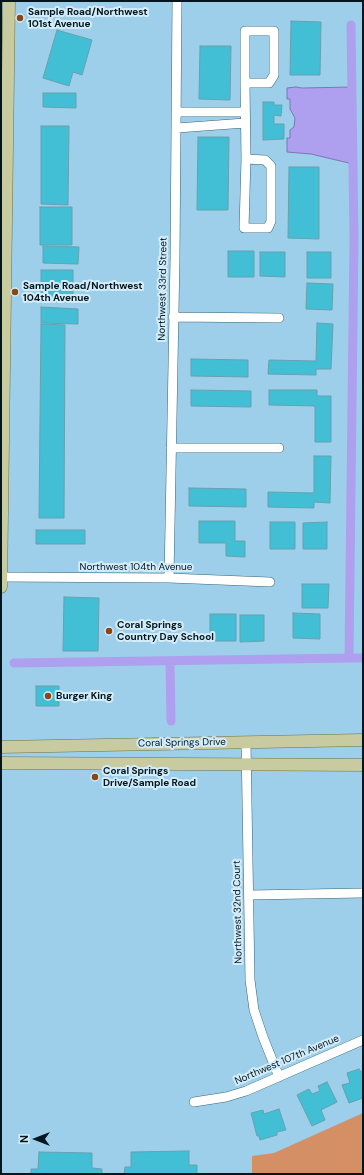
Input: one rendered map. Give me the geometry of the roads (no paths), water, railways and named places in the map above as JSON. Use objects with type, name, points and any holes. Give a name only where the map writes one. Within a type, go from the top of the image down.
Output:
[{"type":"main road","points":[[1,587],[4,331],[3,278],[9,1]]},
{"type":"main road","points":[[1,318],[4,331]]},
{"type":"main road","name":"Coral Springs Drive","points":[[1,747],[363,740]]},
{"type":"main road","name":"Coral Springs Drive","points":[[1,764],[363,765]]},
{"type":"street","name":"Northwest 33rd Street","points":[[169,578],[177,128],[177,1]]},
{"type":"street","points":[[245,83],[269,83],[274,75],[274,31],[245,31],[245,83],[245,123],[246,159],[244,228],[268,228],[271,221],[271,166],[265,160],[246,159]]},
{"type":"street","points":[[177,112],[245,112]]},
{"type":"street","points":[[177,128],[245,123]]},
{"type":"street","points":[[173,318],[279,318]]},
{"type":"street","points":[[171,448],[279,448]]},
{"type":"street","name":"Northwest 104th Avenue","points":[[1,577],[169,578],[270,582]]},
{"type":"street","name":"Northwest 32nd Court","points":[[246,742],[250,894],[250,980],[254,1010],[280,1077]]},
{"type":"street","points":[[250,894],[363,893]]},
{"type":"street","name":"Northwest 107th Avenue","points":[[194,1102],[226,1097],[246,1091],[363,1040]]},
{"type":"waterway","points":[[14,663],[349,658],[354,239],[351,25]]},
{"type":"waterway","points":[[349,658],[363,658]]},
{"type":"waterway","points":[[170,661],[171,721]]},
{"type":"place","name":"Sample Road/Northwest 101st Avenue","points":[[20,18]]},
{"type":"place","name":"Sample Road/Northwest 104th Avenue","points":[[15,292]]},
{"type":"place","name":"Coral Springs Country Day School","points":[[109,631]]},
{"type":"place","name":"Burger King","points":[[48,696]]},
{"type":"place","name":"Coral Springs Drive/Sample Road","points":[[95,777]]}]
